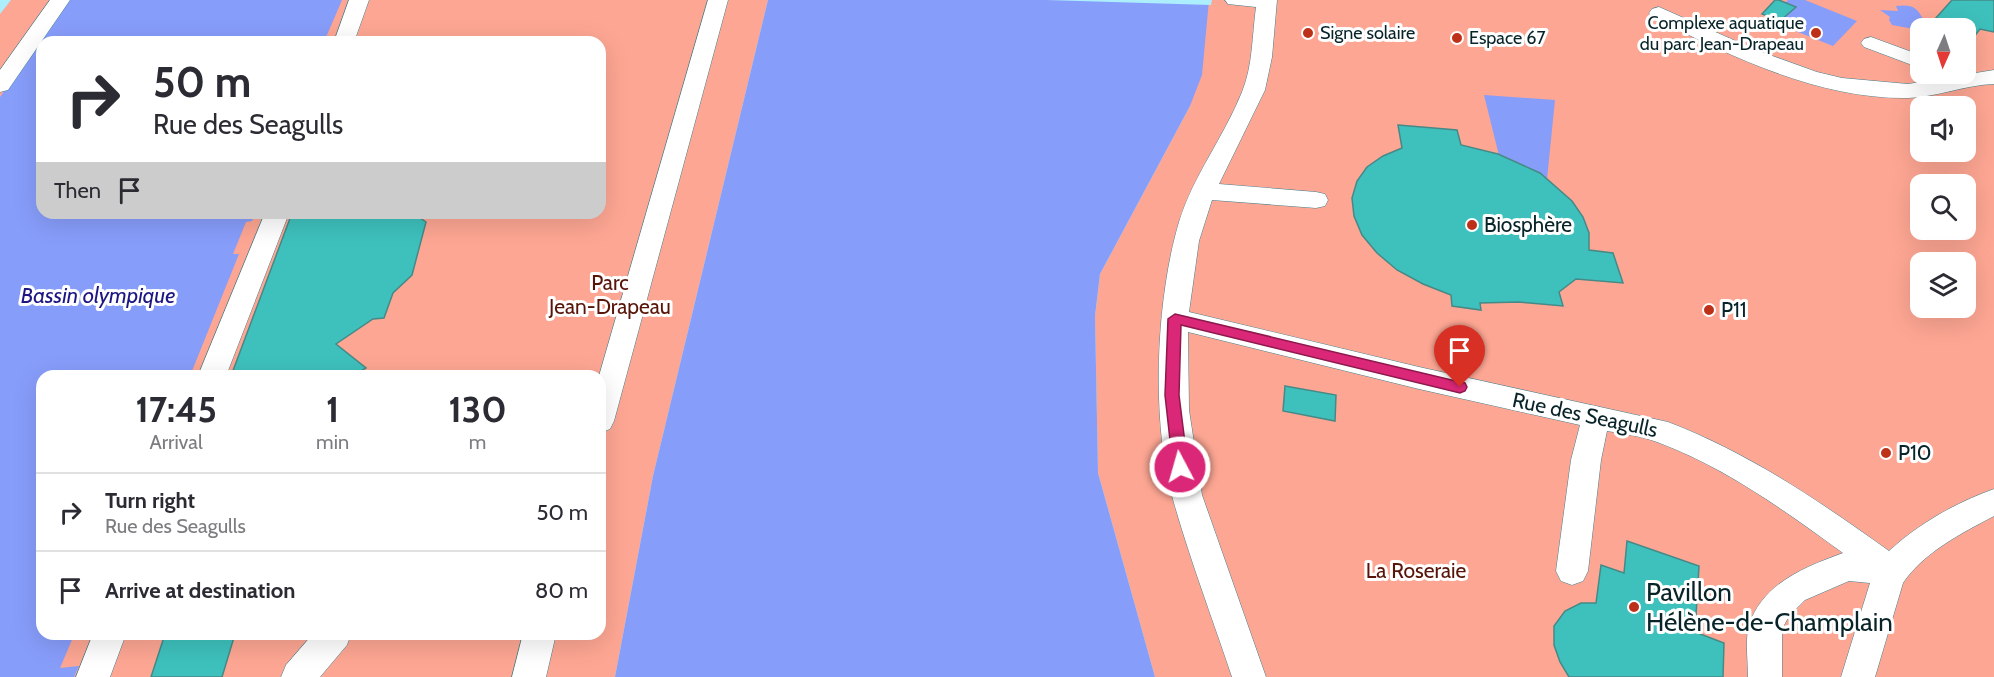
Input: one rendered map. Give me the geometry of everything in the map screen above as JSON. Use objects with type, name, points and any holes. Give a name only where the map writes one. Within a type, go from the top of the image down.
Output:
[{"type":"street","points":[[0,84],[60,0]]},
{"type":"street","points":[[346,36],[359,0]]},
{"type":"street","points":[[606,400],[718,0]]},
{"type":"street","points":[[1235,0],[1258,1],[1264,28],[1254,90],[1204,191],[1187,236],[1175,319],[1172,395],[1180,467],[1186,495],[1249,677]]},
{"type":"street","points":[[1659,13],[1775,66],[1821,80],[1898,91],[1911,91],[1930,84]]},
{"type":"street","points":[[1870,43],[1910,58]]},
{"type":"street","points":[[1976,69],[1994,76]]},
{"type":"street","points":[[1976,77],[1994,76]]},
{"type":"street","points":[[1204,191],[1316,200]]},
{"type":"street","points":[[214,370],[275,219]]},
{"type":"street","name":"Rue des Seagulls","points":[[1175,319],[1408,375],[1659,430],[1693,442],[1719,456],[1777,492],[1892,571]]},
{"type":"street","points":[[1572,571],[1586,460],[1596,417]]},
{"type":"street","points":[[1858,677],[1892,571],[1904,558],[1957,521],[1994,502]]},
{"type":"street","points":[[1765,677],[1765,627],[1777,605],[1794,590],[1847,566],[1892,571]]},
{"type":"street","points":[[93,677],[108,640]]},
{"type":"street","points":[[298,677],[329,640]]},
{"type":"street","points":[[529,677],[538,640]]},
{"type":"green space","name":"Parc Jean-Drapeau","points":[[11,0],[768,0],[653,476],[615,677],[0,677],[0,14]]},
{"type":"green space","name":"La Roseraie","points":[[1209,0],[1994,0],[1994,677],[1155,677],[1098,473],[1095,316],[1100,274],[1190,106]]},
{"type":"water","name":"Bassin olympique","points":[[68,0],[342,0],[327,36],[43,36]]},
{"type":"water","points":[[768,0],[1209,0],[1202,75],[1190,106],[1100,274],[1095,316],[1098,473],[1155,677],[615,677],[653,476]]},
{"type":"water","points":[[1788,0],[1805,0],[1857,21],[1833,46],[1768,20]]},
{"type":"water","points":[[1896,6],[1913,7],[1923,18],[1910,18],[1910,28],[1892,25],[1890,17],[1880,10],[1898,11]]},
{"type":"water","name":"Bassin olympique","points":[[36,46],[36,219],[253,219],[246,222],[233,254],[239,254],[192,370],[36,370],[36,640],[72,640],[60,668],[79,666],[74,677],[0,677],[0,97]]},
{"type":"water","points":[[1484,95],[1555,100],[1545,199],[1509,196]]},
{"type":"pier","points":[[1046,0],[1212,0],[1211,5]]},
{"type":"building","points":[[1775,0],[1796,7],[1780,21],[1762,14]]},
{"type":"building","points":[[1952,0],[1994,0],[1994,32],[1980,29],[1976,34],[1976,18],[1936,18]]},
{"type":"building","name":"Biosphère","points":[[1398,125],[1457,130],[1461,145],[1498,154],[1540,173],[1572,201],[1583,217],[1589,233],[1589,250],[1613,253],[1623,283],[1576,279],[1559,292],[1563,306],[1519,302],[1480,303],[1481,310],[1452,306],[1451,295],[1397,270],[1377,253],[1362,235],[1354,216],[1352,198],[1357,181],[1367,167],[1383,156],[1402,148]]},
{"type":"building","points":[[290,219],[422,219],[426,222],[412,275],[393,293],[384,318],[373,319],[336,344],[366,368],[363,370],[233,370]]},
{"type":"building","points":[[1285,386],[1336,395],[1335,421],[1283,411]]},
{"type":"building","name":"Pavillon Hélène-de-Champlain","points":[[1627,541],[1699,566],[1695,632],[1724,643],[1723,677],[1569,677],[1554,645],[1554,626],[1565,611],[1581,603],[1596,603],[1601,565],[1624,573]]},
{"type":"building","points":[[163,640],[233,640],[222,677],[151,677]]},
{"type":"place","name":"Signe solaire","points":[[1308,33]]},
{"type":"place","name":"Complexe aquatique du parc Jean-Drapeau","points":[[1816,33]]},
{"type":"place","name":"Espace 67","points":[[1457,38]]},
{"type":"place","name":"Biosphère","points":[[1472,225]]},
{"type":"place","name":"P11","points":[[1709,310]]},
{"type":"place","name":"P10","points":[[1886,453]]},
{"type":"place","name":"Pavillon Hélène-de-Champlain","points":[[1634,607]]},
{"type":"route","points":[[1180,467],[1172,395],[1175,319],[1460,387]]}]
